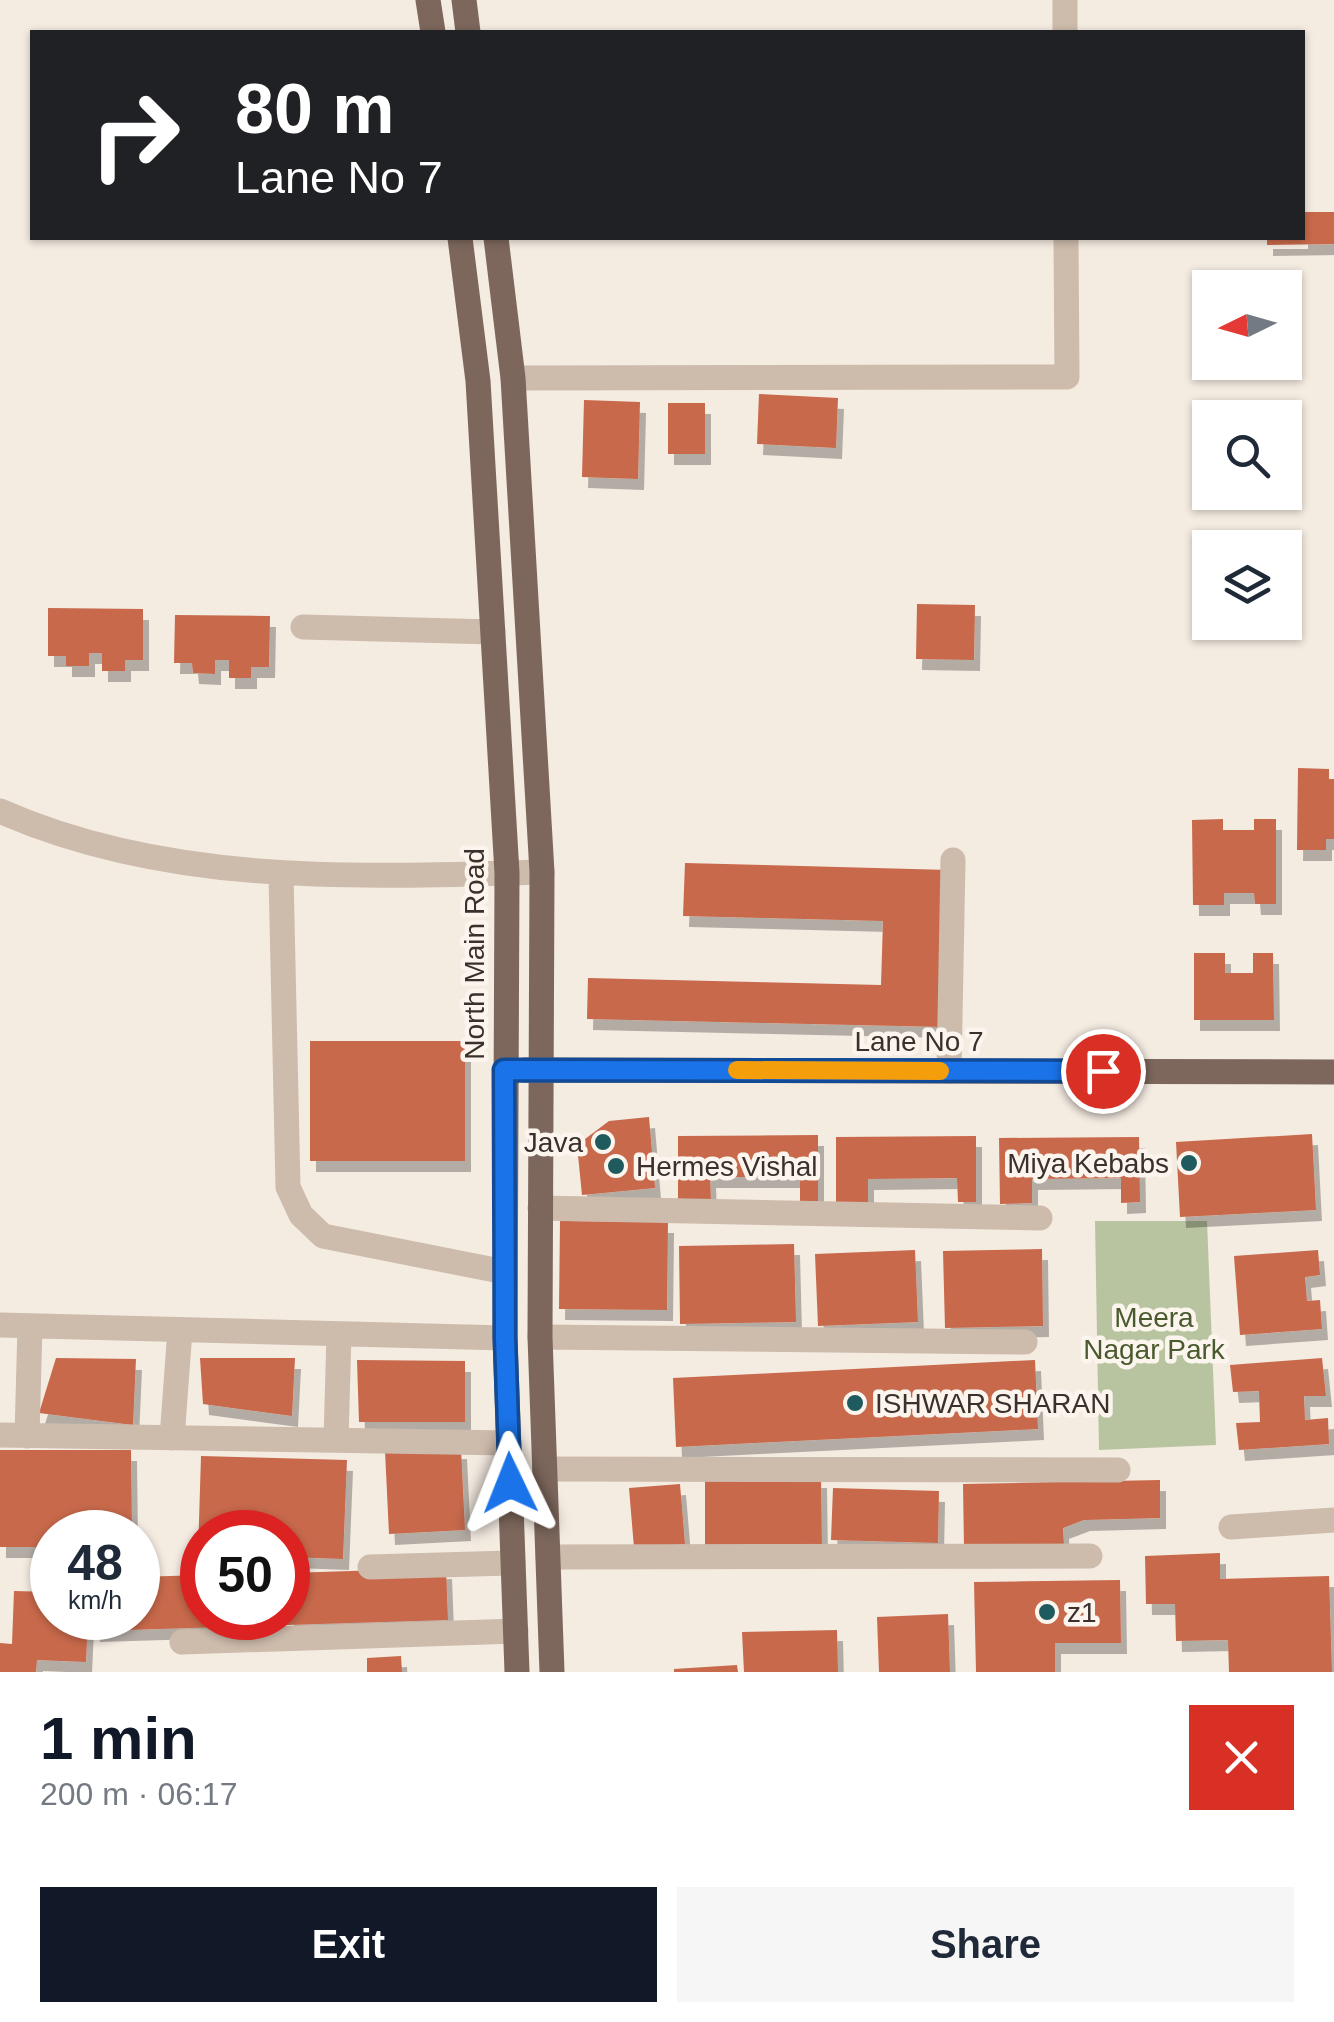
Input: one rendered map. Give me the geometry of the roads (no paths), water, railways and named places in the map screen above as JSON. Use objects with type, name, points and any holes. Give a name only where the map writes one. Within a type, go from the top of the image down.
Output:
[{"type":"main road","points":[[428,0],[432,30]]},
{"type":"main road","points":[[464,0],[468,30]]},
{"type":"main road","name":"North Main Road","points":[[460,240],[478,381],[507,873],[505,1338],[517,1672]]},
{"type":"main road","points":[[496,240],[513,378],[542,872],[540,1337],[552,1672]]},
{"type":"main road","name":"Lane No 7","points":[[504,1070],[1334,1072]]},
{"type":"street","points":[[1065,0],[1065,30]]},
{"type":"street","points":[[513,378],[1067,377],[1066,240]]},
{"type":"street","points":[[304,627],[493,632]]},
{"type":"street","points":[[0,811],[105,848],[281,875],[542,872]]},
{"type":"street","points":[[949,1071],[953,860]]},
{"type":"street","points":[[281,875],[288,1187],[301,1216],[323,1236],[506,1272]]},
{"type":"street","points":[[540,1208],[1040,1218]]},
{"type":"street","points":[[0,1325],[505,1338]]},
{"type":"street","points":[[26,1436],[30,1326]]},
{"type":"street","points":[[172,1438],[180,1330]]},
{"type":"street","points":[[336,1440],[339,1334]]},
{"type":"street","points":[[540,1337],[1025,1342]]},
{"type":"street","points":[[0,1435],[509,1444]]},
{"type":"street","points":[[545,1469],[1118,1470]]},
{"type":"street","points":[[1232,1527],[1334,1520]]},
{"type":"street","points":[[548,1557],[1090,1556]]},
{"type":"street","points":[[370,1567],[513,1563]]},
{"type":"street","points":[[182,1642],[516,1630]]},
{"type":"place","name":"Java","points":[[603,1142]]},
{"type":"place","name":"Miya Kebabs","points":[[1189,1163]]},
{"type":"place","name":"Hermes Vishal","points":[[616,1166]]},
{"type":"place","name":"ISHWAR SHARAN","points":[[855,1403]]},
{"type":"place","name":"z1","points":[[1047,1612]]},
{"type":"park label","name":"Meera Nagar Park","points":[[1154,1333]]}]
